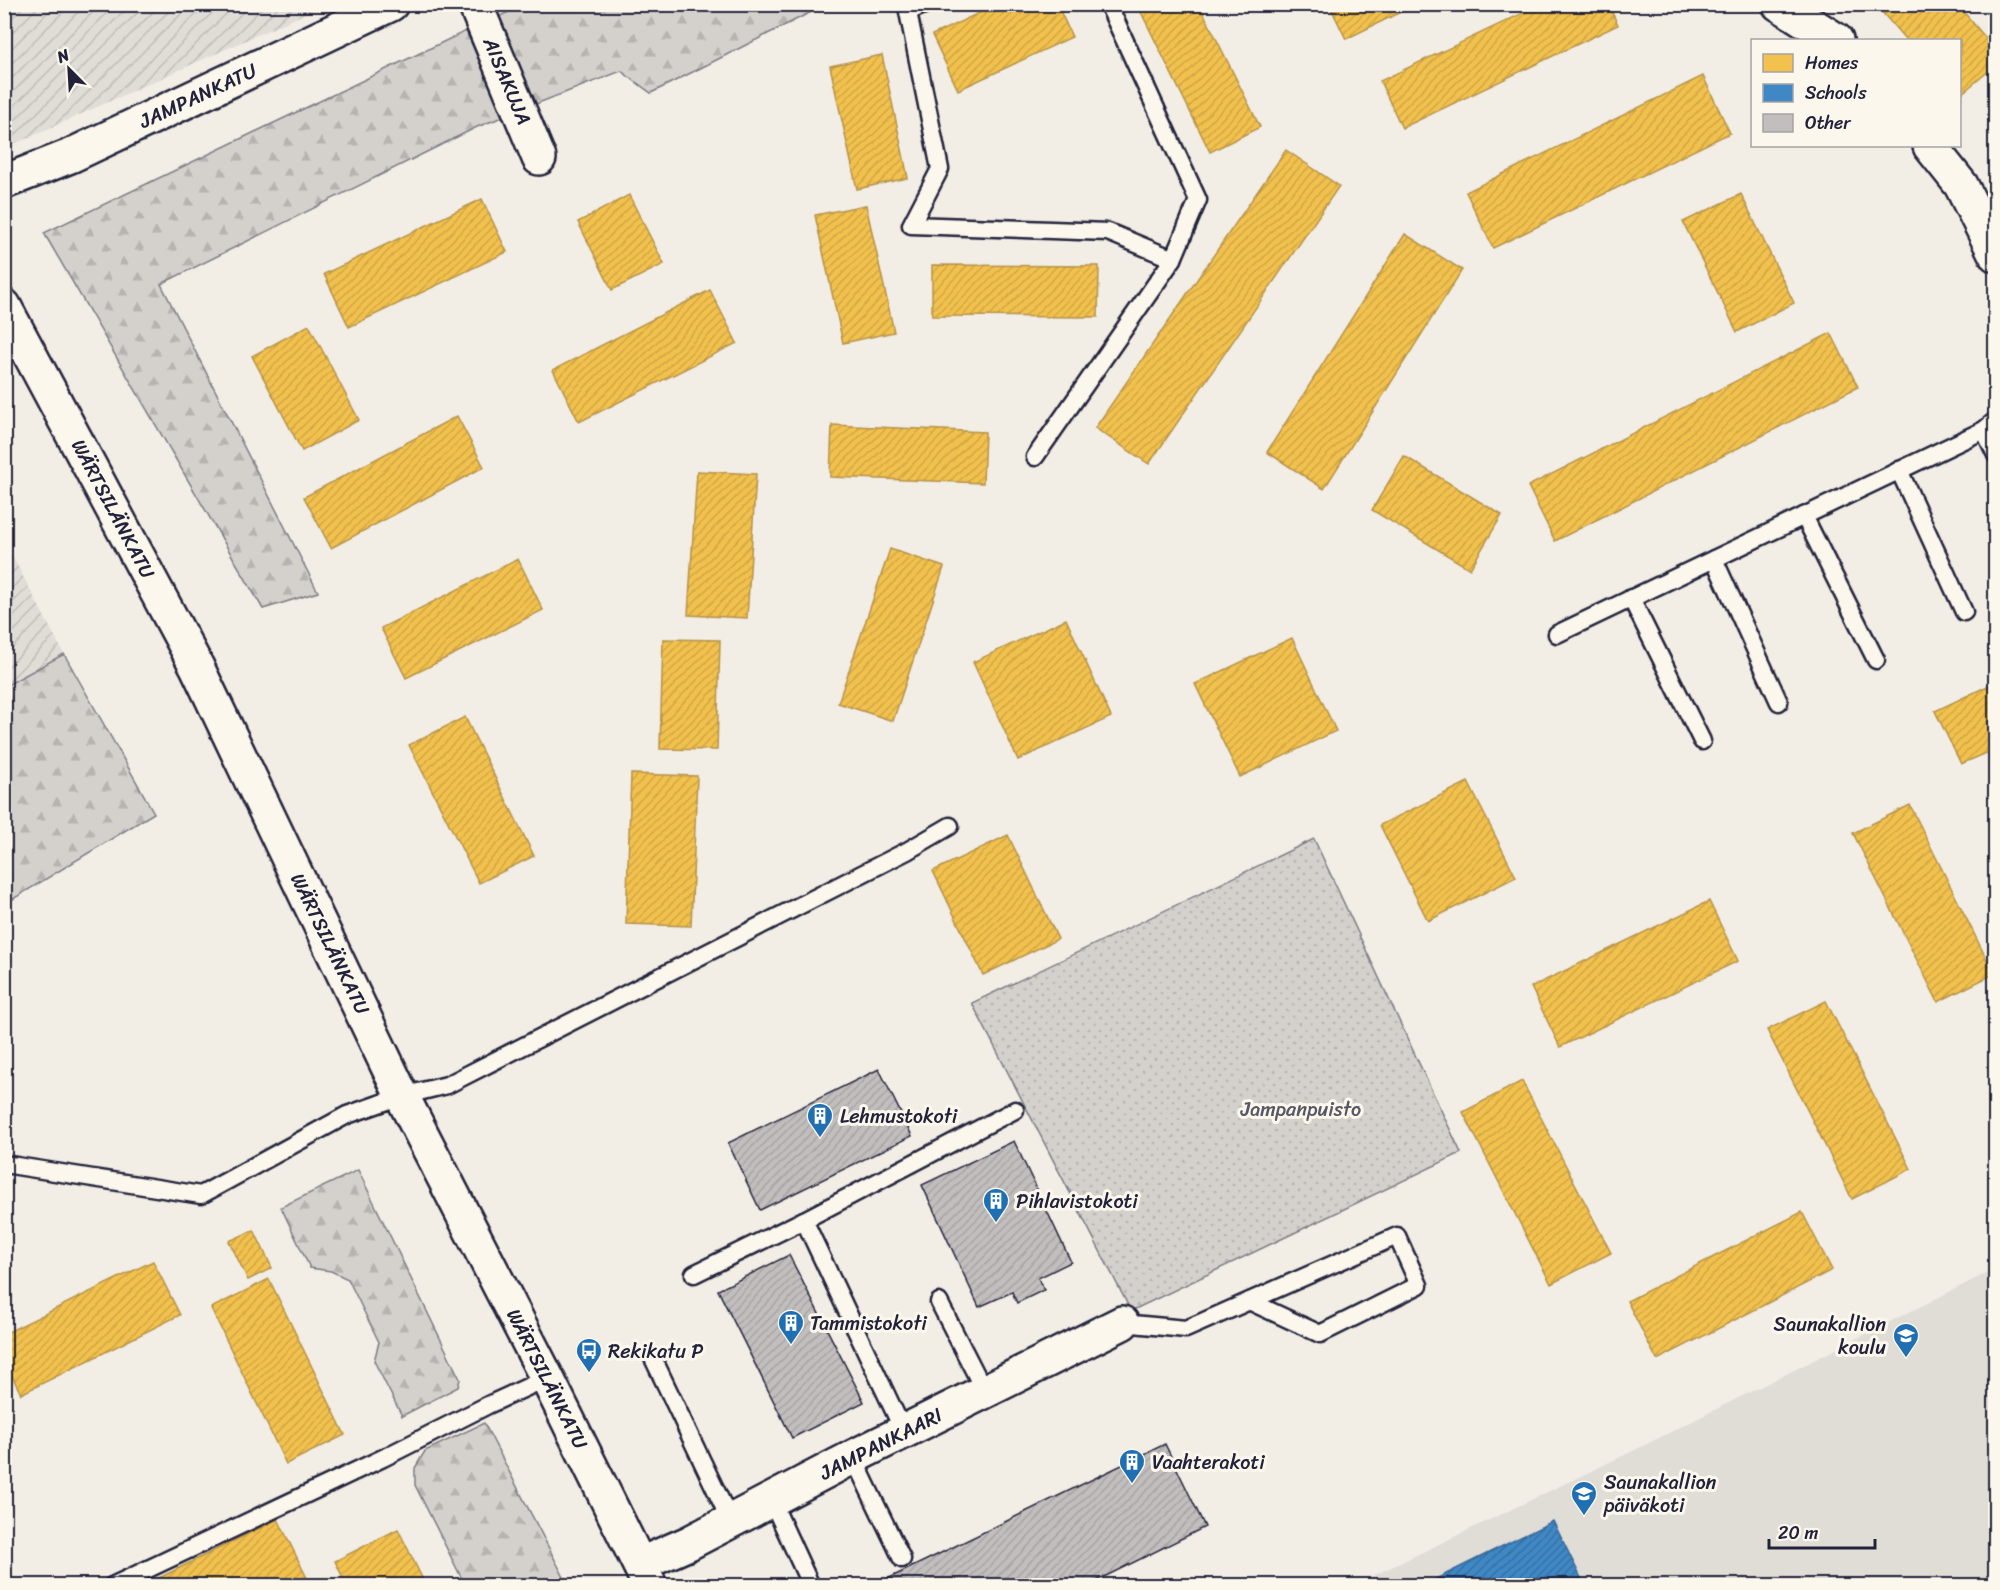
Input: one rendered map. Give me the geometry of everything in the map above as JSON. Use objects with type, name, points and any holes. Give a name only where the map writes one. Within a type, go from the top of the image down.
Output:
[{"type":"street","name":"JAMPANKATU","points":[[4,182],[70,156],[391,4]]},
{"type":"street","name":"AISAKUJA","points":[[475,4],[539,158]]},
{"type":"street","points":[[1779,4],[1834,39]]},
{"type":"street","points":[[1931,147],[1961,185],[1995,255]]},
{"type":"street","name":"WÄRTSILÄNKATU","points":[[4,306],[197,667],[402,1096],[645,1575]]},
{"type":"street","name":"JAMPANKAARI","points":[[645,1575],[689,1543],[730,1520],[1122,1323]]},
{"type":"lane","points":[[926,4],[908,12],[940,169],[911,225],[1108,232],[1173,259]]},
{"type":"lane","points":[[1035,457],[1173,259],[1198,200],[1108,4]]},
{"type":"lane","points":[[1557,634],[1990,425],[1995,454]]},
{"type":"lane","points":[[1899,470],[1964,612]]},
{"type":"lane","points":[[1804,516],[1876,660]]},
{"type":"lane","points":[[1714,559],[1779,702]]},
{"type":"lane","points":[[1631,598],[1702,741]]},
{"type":"lane","points":[[4,1164],[201,1195],[347,1115],[402,1096],[447,1085],[907,851],[950,826]]},
{"type":"lane","points":[[694,1274],[804,1220],[1016,1110]]},
{"type":"lane","points":[[804,1220],[904,1432]]},
{"type":"lane","points":[[1122,1323],[1186,1329],[1249,1301],[1397,1236],[1419,1285],[1320,1334],[1249,1301]]},
{"type":"lane","points":[[939,1302],[985,1392]]},
{"type":"lane","points":[[652,1356],[730,1520]]},
{"type":"lane","points":[[112,1586],[547,1378]]},
{"type":"lane","points":[[853,1457],[902,1559]]},
{"type":"lane","points":[[771,1499],[811,1586]]},
{"type":"shaded area","points":[[5,4],[324,5],[10,146],[4,134]]},
{"type":"shaded area","points":[[4,540],[64,654],[5,686],[4,686]]},
{"type":"shaded area","name":"Saunakallion koulu","points":[[1995,1269],[1995,1585],[1352,1586],[1639,1448]]},
{"type":"green space","points":[[525,4],[825,5],[651,93],[621,71],[533,105],[496,18]]},
{"type":"green space","points":[[466,31],[505,116],[477,127],[161,284],[318,592],[263,609],[44,233]]},
{"type":"green space","points":[[64,654],[154,813],[5,904],[5,686]]},
{"type":"green space","name":"Jampanpuisto","points":[[1314,839],[1461,1153],[1131,1311],[972,1003]]},
{"type":"green space","points":[[358,1170],[460,1379],[458,1387],[402,1416],[374,1361],[379,1342],[348,1279],[331,1271],[310,1268],[281,1207]]},
{"type":"green space","points":[[484,1423],[568,1585],[465,1585],[415,1485],[415,1468],[425,1451]]},
{"type":"building: Homes","points":[[998,4],[1057,4],[1072,37],[958,90],[932,35]]},
{"type":"building: Homes","points":[[1137,4],[1199,4],[1260,127],[1210,152]]},
{"type":"building: Homes","points":[[1329,4],[1400,4],[1403,11],[1346,39]]},
{"type":"building: Homes","points":[[1542,4],[1608,4],[1618,25],[1402,128],[1380,81]]},
{"type":"building: Homes","points":[[1875,4],[1957,4],[1996,50],[1996,65],[1961,94],[1961,39],[1905,39]]},
{"type":"building: Homes","points":[[882,55],[908,178],[857,189],[830,66]]},
{"type":"building: Homes","points":[[1703,76],[1730,133],[1493,248],[1466,192]]},
{"type":"building: Homes","points":[[1286,150],[1339,186],[1149,464],[1095,428]]},
{"type":"building: Homes","points":[[1741,194],[1794,303],[1737,332],[1683,222]]},
{"type":"building: Homes","points":[[629,195],[664,264],[612,290],[578,222]]},
{"type":"building: Homes","points":[[482,199],[507,252],[349,327],[324,274]]},
{"type":"building: Homes","points":[[866,205],[894,332],[843,343],[815,215]]},
{"type":"building: Homes","points":[[1405,234],[1462,270],[1324,489],[1267,452]]},
{"type":"building: Homes","points":[[932,265],[1099,266],[1098,317],[932,316]]},
{"type":"building: Homes","points":[[710,290],[737,343],[579,422],[553,370]]},
{"type":"building: Homes","points":[[309,325],[359,420],[302,451],[252,356]]},
{"type":"building: Homes","points":[[1831,333],[1858,387],[1555,541],[1528,486]]},
{"type":"building: Homes","points":[[457,416],[484,467],[331,548],[304,497]]},
{"type":"building: Homes","points":[[832,425],[985,432],[983,483],[830,477]]},
{"type":"building: Homes","points":[[1404,456],[1502,515],[1470,569],[1372,510]]},
{"type":"building: Homes","points":[[697,471],[756,474],[747,618],[688,615]]},
{"type":"building: Homes","points":[[890,549],[944,567],[893,721],[838,703]]},
{"type":"building: Homes","points":[[518,559],[543,610],[406,678],[381,628]]},
{"type":"building: Homes","points":[[1066,619],[1111,717],[1018,760],[973,662]]},
{"type":"building: Homes","points":[[1292,638],[1336,731],[1240,777],[1195,684]]},
{"type":"building: Homes","points":[[663,639],[720,640],[717,750],[660,749]]},
{"type":"building: Homes","points":[[1996,682],[1996,749],[1961,764],[1935,711]]},
{"type":"building: Homes","points":[[465,717],[534,856],[479,883],[409,745]]},
{"type":"building: Homes","points":[[631,774],[697,776],[691,926],[626,924]]},
{"type":"building: Homes","points":[[1468,782],[1516,877],[1428,921],[1380,825]]},
{"type":"building: Homes","points":[[1910,805],[1994,974],[1938,1002],[1853,833]]},
{"type":"building: Homes","points":[[1008,835],[1058,939],[983,975],[933,871]]},
{"type":"building: Homes","points":[[1709,901],[1738,961],[1560,1047],[1531,987]]},
{"type":"building: Homes","points":[[1826,1001],[1911,1169],[1852,1199],[1767,1030]]},
{"type":"building: Homes","points":[[1522,1081],[1611,1253],[1551,1284],[1463,1112]]},
{"type":"building: Homes","points":[[1802,1212],[1832,1270],[1657,1360],[1627,1301]]},
{"type":"building: Homes","points":[[254,1230],[272,1268],[248,1280],[229,1241]]},
{"type":"building: Homes","points":[[153,1261],[180,1315],[21,1394],[4,1360],[4,1334]]},
{"type":"building: Homes","points":[[269,1279],[345,1435],[286,1464],[211,1308]]},
{"type":"building: Homes","points":[[278,1519],[307,1578],[293,1586],[143,1586]]},
{"type":"building: Homes","points":[[398,1529],[426,1586],[347,1586],[335,1561]]},
{"type":"building: Schools","points":[[1553,1521],[1585,1586],[1422,1586]]},
{"type":"building: Other","name":"Lehmustokoti","points":[[879,1069],[912,1136],[760,1210],[728,1143]]},
{"type":"building: Other","name":"Pihlavistokoti","points":[[1014,1141],[1071,1262],[1038,1278],[1044,1290],[1017,1303],[1012,1292],[979,1307],[922,1185]]},
{"type":"building: Other","name":"Tammistokoti","points":[[789,1255],[864,1402],[792,1438],[718,1290]]},
{"type":"building: Other","name":"Vaahterakoti","points":[[1165,1444],[1205,1527],[1086,1586],[873,1586]]},
{"type":"place","name":"Lehmustokoti","points":[[820,1139]]},
{"type":"place","name":"Pihlavistokoti","points":[[996,1224]]},
{"type":"place","name":"Tammistokoti","points":[[791,1346]]},
{"type":"place","name":"Saunakallion koulu","points":[[1906,1359]]},
{"type":"place","name":"Rekikatu P","points":[[589,1374]]},
{"type":"place","name":"Vaahterakoti","points":[[1132,1485]]},
{"type":"place","name":"Saunakallion päiväkoti","points":[[1584,1517]]}]
